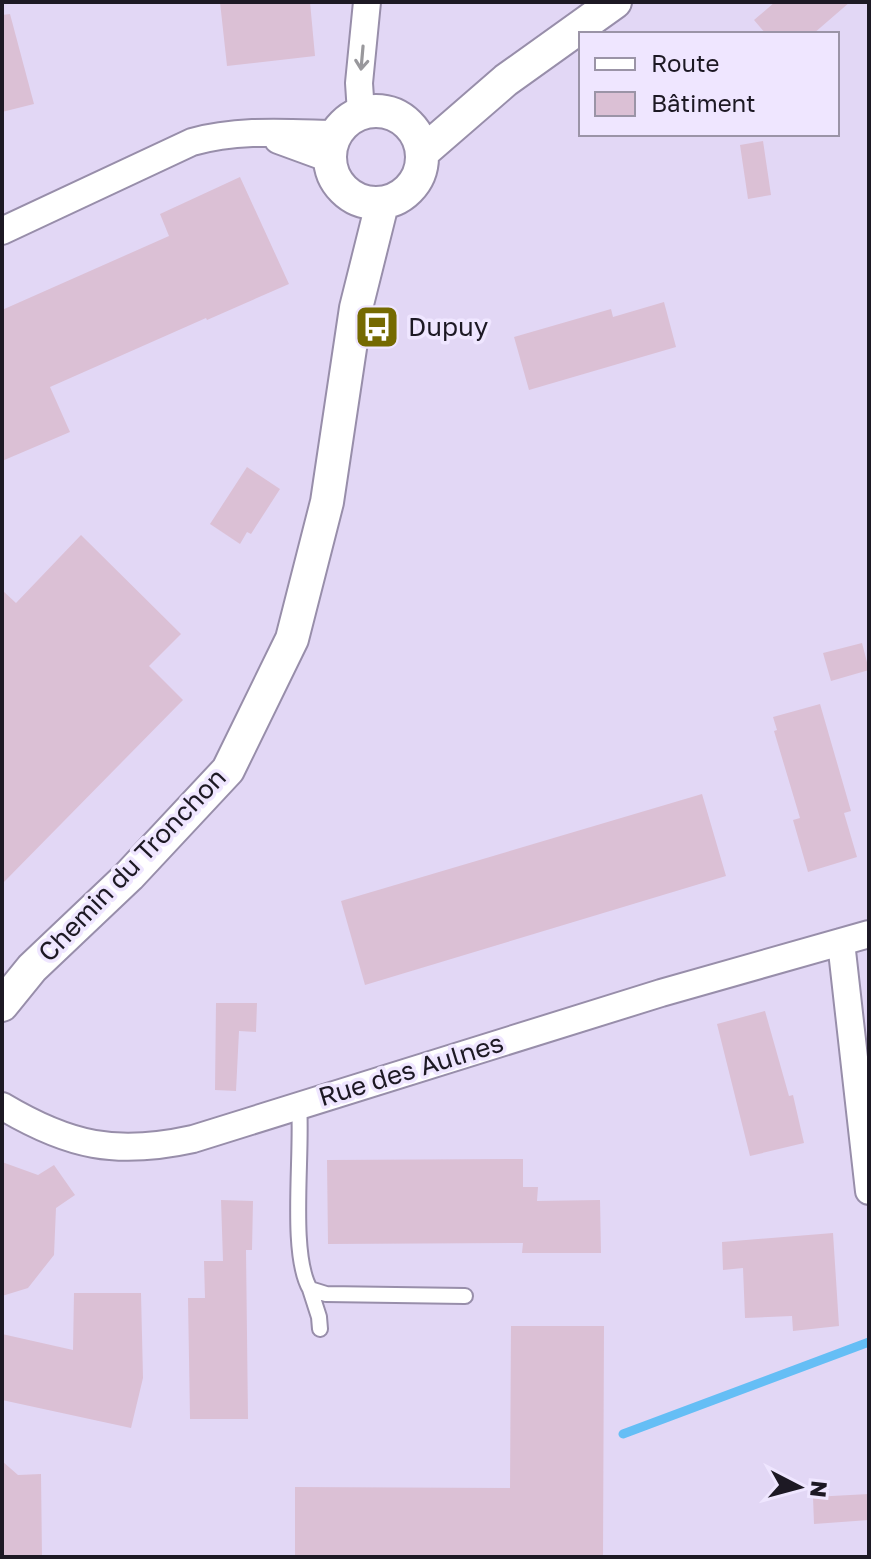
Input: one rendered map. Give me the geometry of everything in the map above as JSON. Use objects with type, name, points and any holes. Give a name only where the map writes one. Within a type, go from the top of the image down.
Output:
[{"type":"street","points":[[361,113],[359,83],[367,2]]},
{"type":"street","points":[[417,139],[615,2]]},
{"type":"street","points":[[388,112],[417,139],[420,173],[409,191],[401,197],[367,201],[345,192],[335,177],[333,147],[343,126],[361,113],[388,112]]},
{"type":"street","points":[[2,231],[192,142],[219,134],[243,132],[333,147]]},
{"type":"street","name":"Chemin du Tronchon","points":[[2,1005],[39,960],[129,876],[228,770],[292,639],[327,502],[367,201]]},
{"type":"street","name":"Rue des Aulnes","points":[[2,1106],[34,1125],[73,1140],[121,1149],[193,1139],[648,997],[869,934]]},
{"type":"street","points":[[841,942],[869,1191]]},
{"type":"lane","points":[[299,1105],[303,1276],[319,1317],[320,1329]]},
{"type":"lane","points":[[310,1289],[326,1294],[465,1296]]},
{"type":"shaded area","points":[[2,2],[869,2],[869,1557],[2,1557]]},
{"type":"building","points":[[220,2],[310,2],[315,56],[227,66]]},
{"type":"building","points":[[775,2],[850,2],[815,32],[764,32],[754,20]]},
{"type":"building","points":[[10,14],[34,104],[2,112],[2,15]]},
{"type":"building","points":[[763,141],[771,195],[748,199],[740,145]]},
{"type":"building","points":[[240,177],[289,284],[50,387],[70,432],[2,461],[2,310],[169,236],[160,214]]},
{"type":"building","points":[[664,302],[676,347],[529,390],[514,337],[611,309],[613,317]]},
{"type":"building","points":[[247,467],[280,489],[251,534],[247,532],[240,544],[210,524]]},
{"type":"building","points":[[81,535],[181,634],[149,666],[183,700],[2,884],[2,590],[16,603]]},
{"type":"building","points":[[862,643],[869,670],[831,681],[823,653]]},
{"type":"building","points":[[820,704],[851,811],[844,813],[857,857],[808,872],[793,820],[800,818],[774,731],[777,730],[773,717]]},
{"type":"building","points":[[702,794],[726,876],[365,985],[341,901]]},
{"type":"building","points":[[216,1003],[257,1003],[256,1032],[239,1031],[236,1091],[215,1090]]},
{"type":"building","points":[[765,1011],[789,1096],[793,1095],[804,1143],[750,1156],[717,1024]]},
{"type":"building","points":[[523,1159],[523,1187],[538,1187],[537,1201],[600,1200],[601,1253],[522,1253],[523,1243],[328,1244],[327,1160]]},
{"type":"building","points":[[2,1162],[38,1175],[54,1165],[75,1195],[56,1208],[54,1255],[28,1288],[2,1296]]},
{"type":"building","points":[[221,1200],[253,1201],[252,1250],[246,1250],[248,1419],[190,1419],[188,1298],[205,1298],[204,1261],[223,1261]]},
{"type":"building","points":[[833,1233],[839,1326],[793,1331],[792,1316],[745,1318],[743,1268],[723,1270],[722,1242]]},
{"type":"building","points":[[74,1293],[141,1293],[143,1378],[131,1428],[2,1400],[2,1334],[73,1350]]},
{"type":"building","points":[[511,1326],[604,1326],[603,1557],[295,1557],[295,1487],[510,1488]]},
{"type":"building","points":[[2,1461],[18,1475],[41,1474],[42,1557],[2,1557]]},
{"type":"building","points":[[869,1494],[869,1520],[814,1524],[813,1497]]},
{"type":"waterway","points":[[623,1434],[869,1342]]},
{"type":"place","name":"Dupuy","points":[[377,327]]}]
